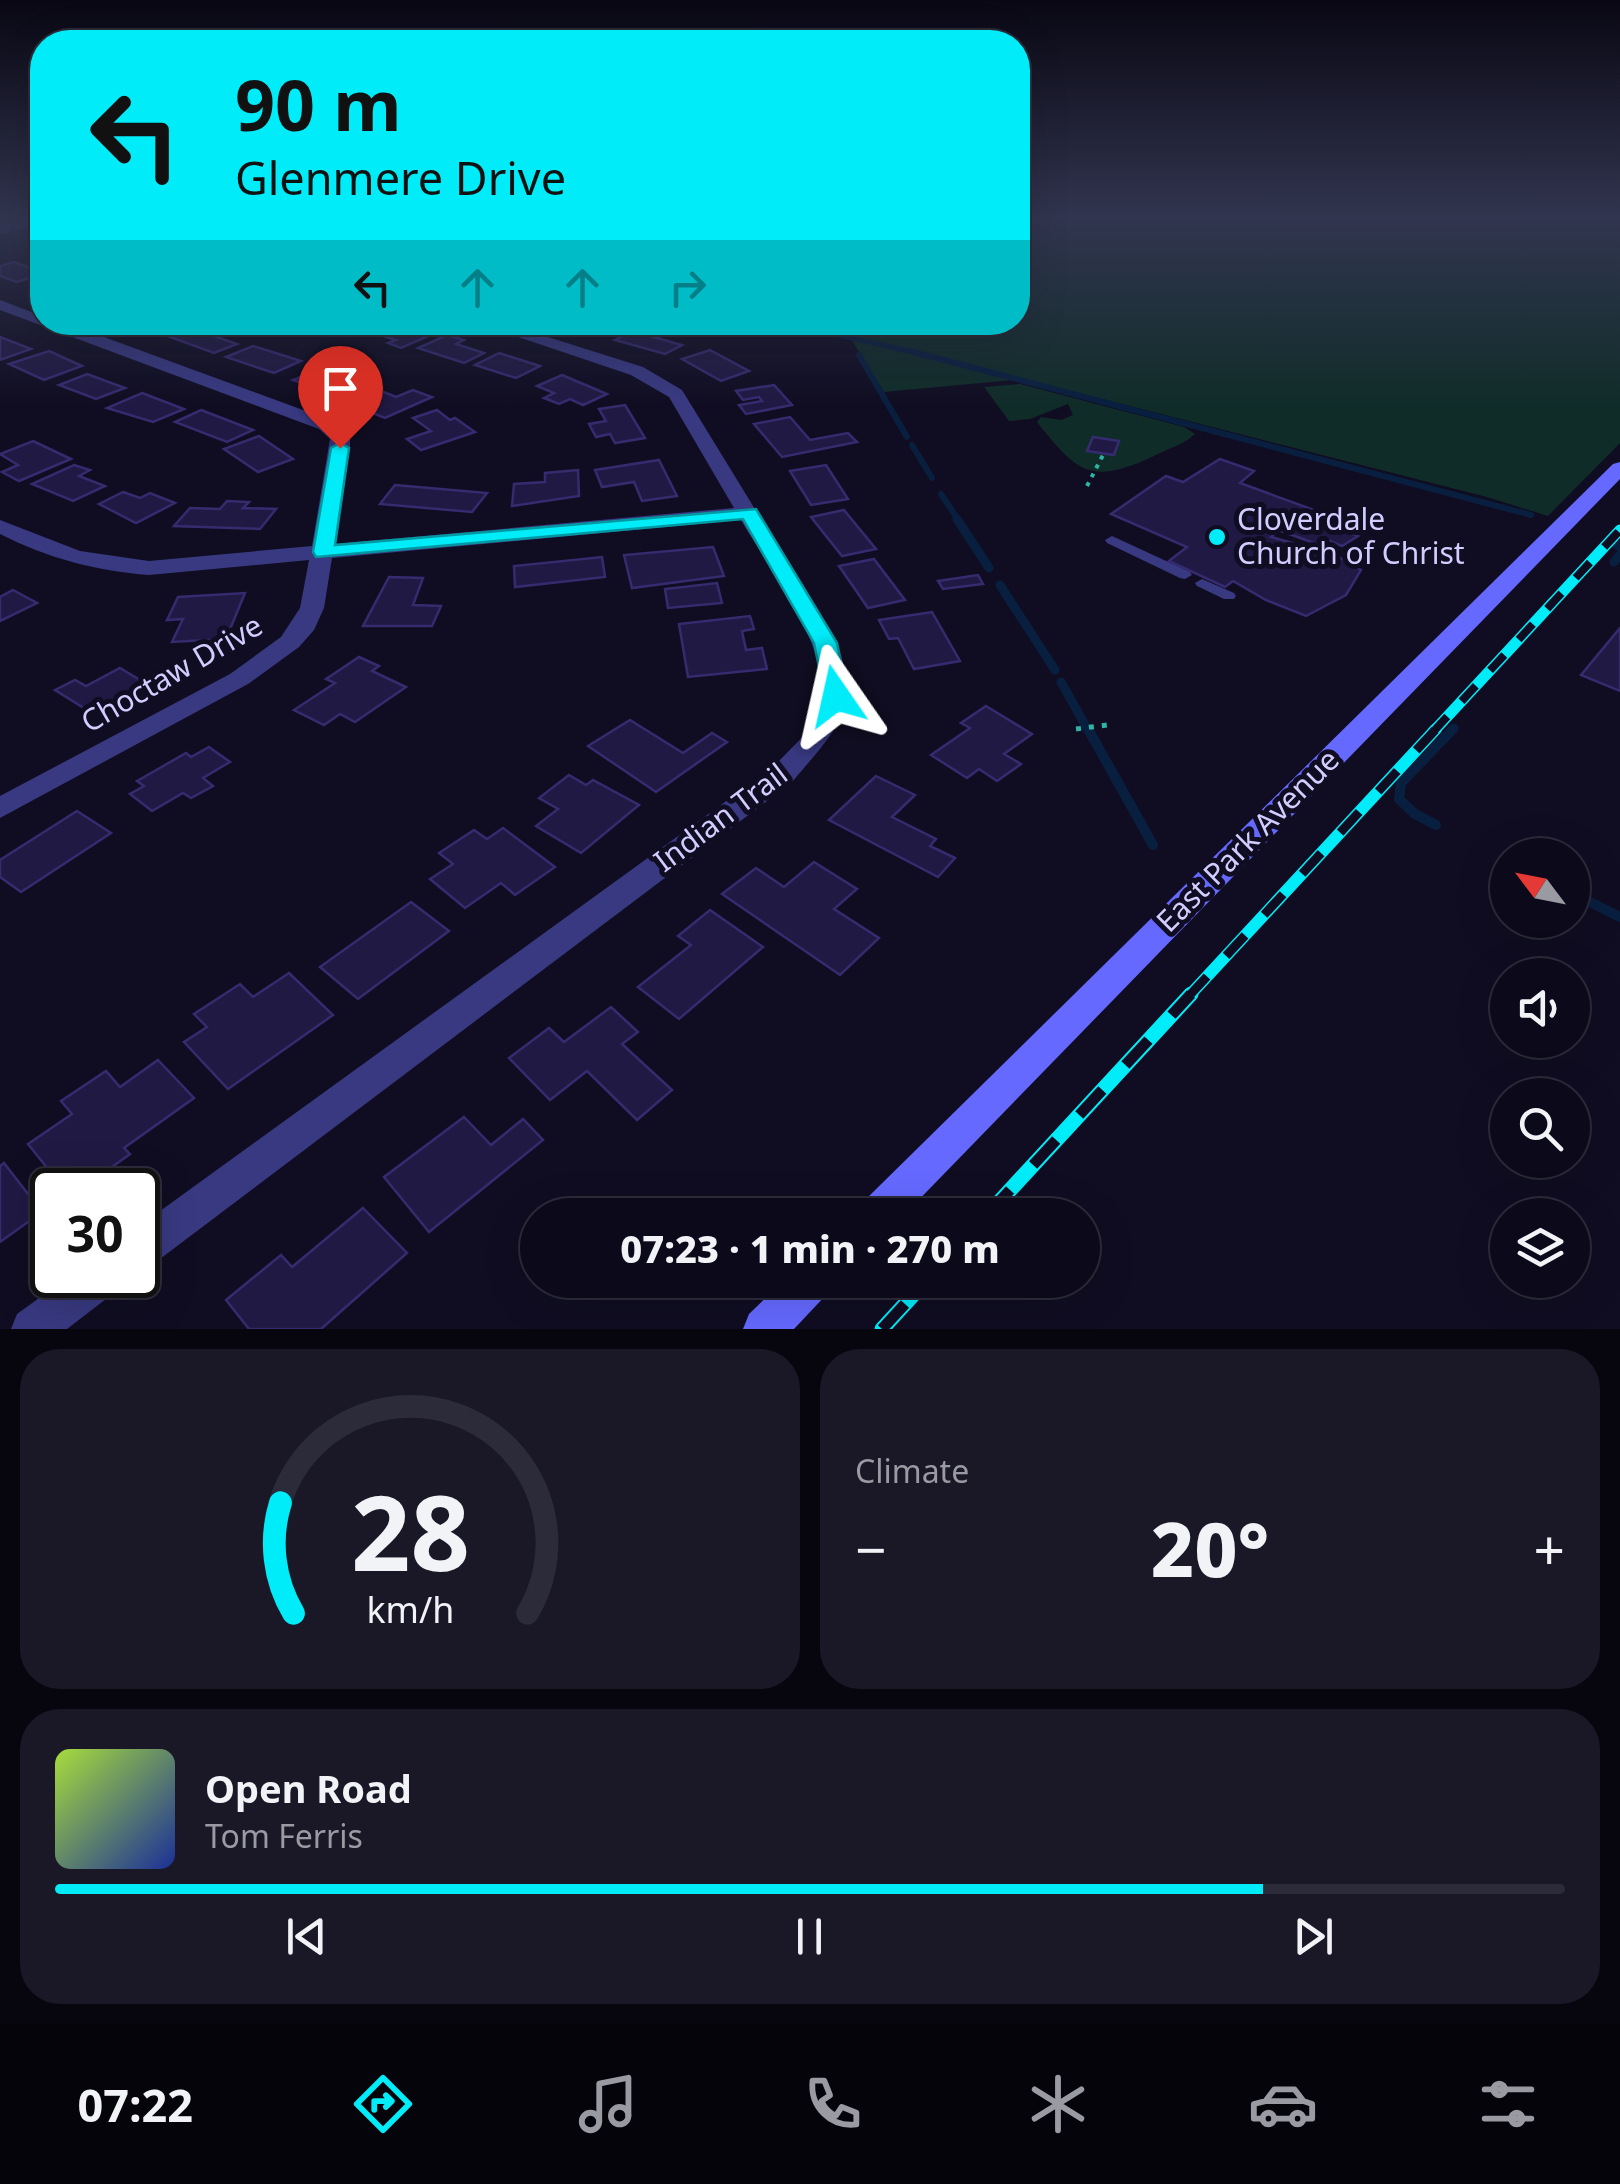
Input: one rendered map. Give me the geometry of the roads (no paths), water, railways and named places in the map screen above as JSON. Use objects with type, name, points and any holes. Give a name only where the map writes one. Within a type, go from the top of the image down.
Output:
[{"type":"street","points":[[0,305],[30,316]]},
{"type":"street","name":"Choctaw Drive","points":[[0,808],[195,704],[278,653],[302,630],[312,608],[324,552],[340,448],[335,430],[80,335]]},
{"type":"street","name":"Indian Trail","points":[[160,1235],[782,775],[826,724],[836,696],[834,668],[826,643],[669,387],[637,371],[523,335]]},
{"type":"street","name":"East Park Avenue","points":[[894,1198],[1620,468]]},
{"type":"street","points":[[4,531],[68,558],[106,566],[194,566],[749,513]]},
{"type":"street","points":[[32,1329],[74,1298]]},
{"type":"street","points":[[764,1329],[795,1298]]},
{"type":"lane","points":[[1112,540],[1185,575]]},
{"type":"lane","points":[[1202,583],[1229,596]]},
{"type":"waterway","points":[[839,335],[921,354]]},
{"type":"waterway","points":[[910,351],[1531,515]]},
{"type":"waterway","points":[[859,355],[907,437]]},
{"type":"waterway","points":[[912,445],[932,478]]},
{"type":"waterway","points":[[941,494],[959,521]]},
{"type":"waterway","points":[[957,519],[989,568]]},
{"type":"waterway","points":[[1615,544],[1620,547]]},
{"type":"waterway","points":[[1614,562],[1620,555]]},
{"type":"waterway","points":[[1000,585],[1055,670]]},
{"type":"waterway","points":[[1061,682],[1089,732]]},
{"type":"waterway","points":[[1088,729],[1153,845]]},
{"type":"waterway","points":[[1436,825],[1415,814],[1399,799],[1401,783],[1453,729]]},
{"type":"waterway","points":[[1450,732],[1453,729]]},
{"type":"waterway","points":[[1590,902],[1620,917]]},
{"type":"railway","points":[[1433,732],[1620,530]]},
{"type":"railway","points":[[1188,997],[1436,729]]},
{"type":"railway","points":[[1003,1198],[1191,994]]},
{"type":"railway","points":[[882,1329],[910,1298]]},
{"type":"place","name":"Cloverdale Church of Christ","points":[[1217,537]]}]
